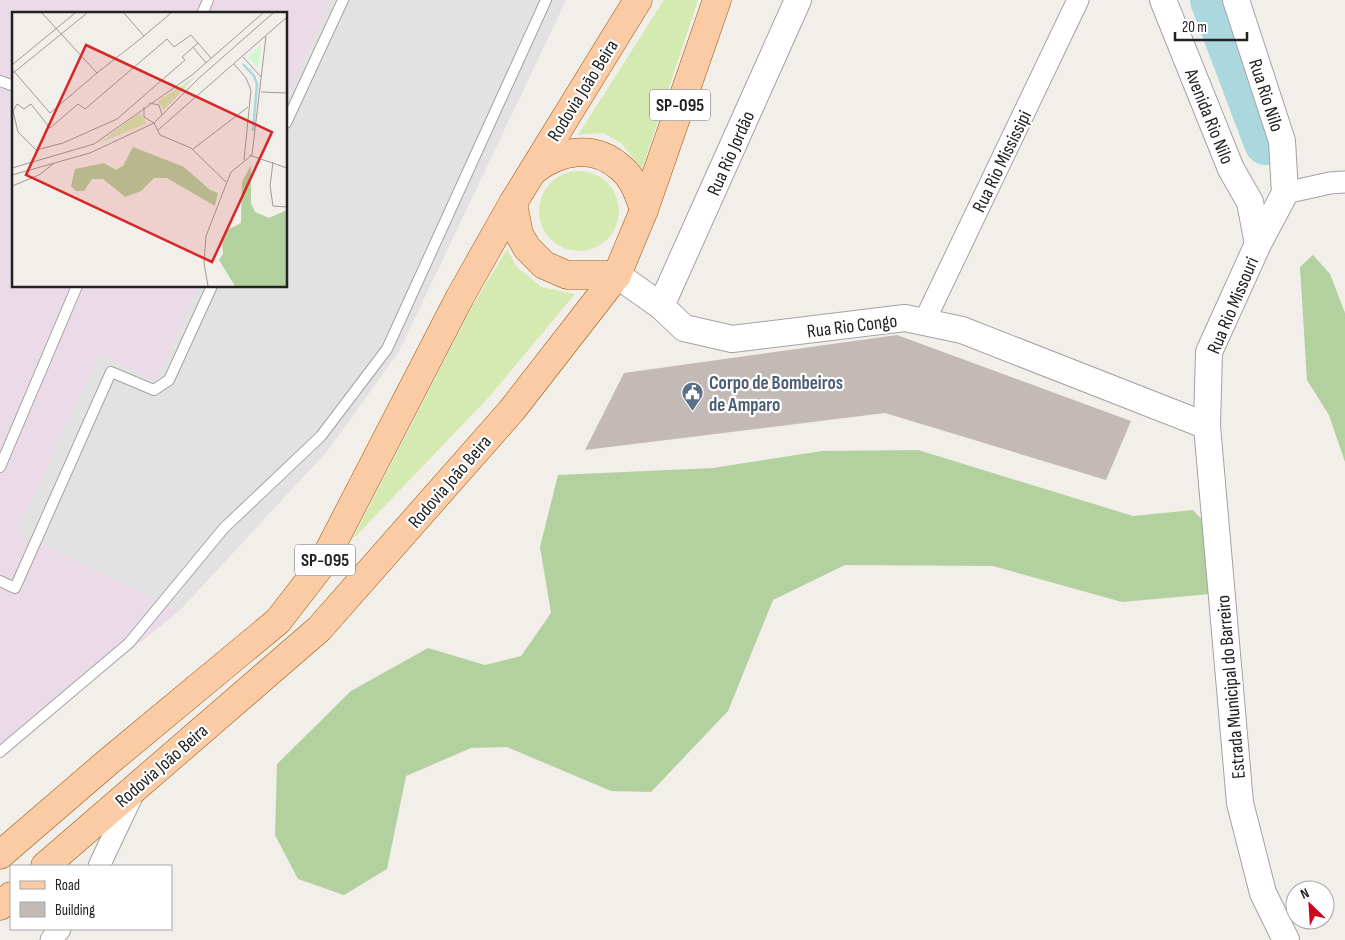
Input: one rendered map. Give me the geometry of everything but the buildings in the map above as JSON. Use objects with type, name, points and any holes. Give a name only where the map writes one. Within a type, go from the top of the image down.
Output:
[{"type":"main road","name":"Rodovia João Beira","points":[[0,855],[108,762],[278,621],[322,564],[460,296],[532,172],[638,0]]},
{"type":"main road","name":"Rodovia João Beira","points":[[46,865],[319,629],[512,410],[617,275],[644,210],[717,0]]},
{"type":"main road","points":[[532,172],[546,161],[572,152],[598,154],[622,168],[632,181],[644,210]]},
{"type":"main road","points":[[513,204],[520,234],[527,248],[544,266],[567,275],[617,275]]},
{"type":"main road","points":[[0,906],[10,897]]},
{"type":"street","name":"Rua Rio Jordão","points":[[661,306],[798,0]]},
{"type":"street","name":"Rua Rio Mississipi","points":[[924,322],[1078,0]]},
{"type":"street","name":"Avenida Rio Nilo","points":[[1163,0],[1231,169],[1250,202]]},
{"type":"street","name":"Rua Rio Nilo","points":[[1236,0],[1282,141],[1285,193]]},
{"type":"street","points":[[1250,202],[1330,183],[1345,182]]},
{"type":"street","name":"Rua Rio Missouri","points":[[1207,426],[1209,352],[1258,244],[1285,193]]},
{"type":"street","name":"Rua Rio Missouri","points":[[1250,202],[1258,244]]},
{"type":"street","name":"Rua Rio Congo","points":[[617,275],[661,306],[684,328],[732,339],[905,318],[962,330],[1207,426]]},
{"type":"street","name":"Estrada Municipal do Barreiro","points":[[1207,426],[1240,803],[1264,893],[1286,940]]},
{"type":"street","points":[[99,865],[138,785]]},
{"type":"lane","points":[[203,12],[208,0]]},
{"type":"lane","points":[[288,119],[343,0]]},
{"type":"lane","points":[[0,752],[129,643],[224,528],[321,436],[387,348],[546,0]]},
{"type":"lane","points":[[0,81],[12,85]]},
{"type":"lane","points":[[0,467],[76,288]]},
{"type":"lane","points":[[0,581],[15,588],[111,372],[154,390],[169,380],[211,288]]},
{"type":"shaded area","points":[[0,0],[566,0],[399,351],[328,450],[179,611],[0,755]]},
{"type":"shaded area","points":[[331,0],[566,0],[399,351],[328,450],[179,611],[17,533],[99,354],[156,380],[198,288],[288,288],[288,93]]},
{"type":"green space","points":[[664,0],[698,0],[642,169],[621,143],[603,133],[578,135]]},
{"type":"green space","points":[[571,171],[587,171],[601,177],[613,189],[619,203],[619,219],[613,233],[601,245],[587,251],[571,251],[557,245],[545,233],[539,219],[539,203],[545,189],[557,177]]},
{"type":"green space","points":[[507,249],[516,266],[541,287],[575,294],[489,397],[352,540],[472,307]]},
{"type":"green space","points":[[1313,255],[1330,274],[1345,313],[1345,462],[1329,415],[1307,380],[1300,267]]},
{"type":"green space","points":[[918,450],[1133,516],[1193,510],[1212,531],[1210,594],[1122,602],[993,566],[845,565],[773,600],[728,711],[651,792],[611,791],[507,747],[471,748],[406,776],[387,869],[344,895],[298,879],[275,835],[277,764],[351,691],[428,648],[485,665],[521,656],[551,613],[540,547],[558,475],[713,468],[822,451]]},
{"type":"waterway","points":[[1212,0],[1266,143]]},
{"type":"place","name":"Corpo de Bombeiros de Amparo","points":[[693,412]]}]
